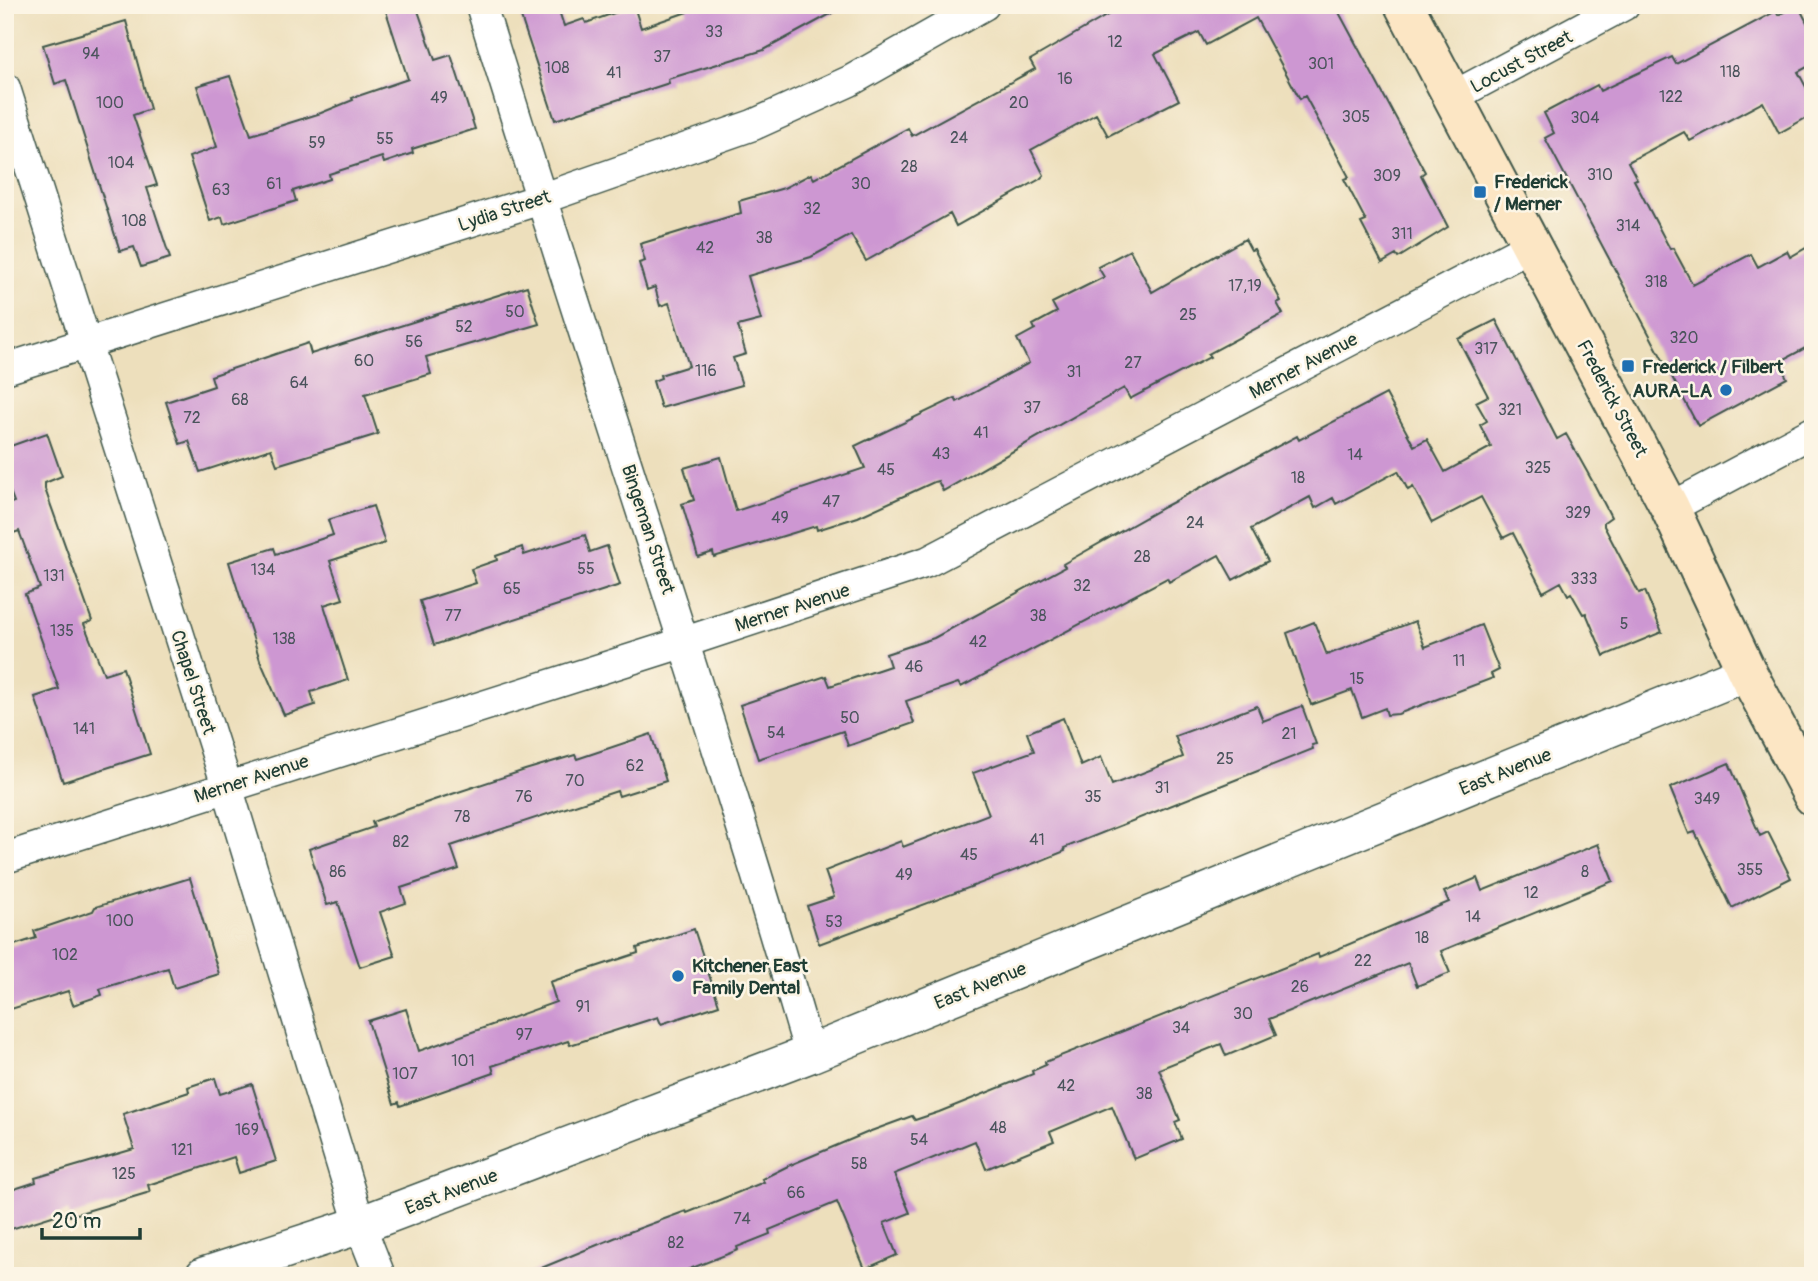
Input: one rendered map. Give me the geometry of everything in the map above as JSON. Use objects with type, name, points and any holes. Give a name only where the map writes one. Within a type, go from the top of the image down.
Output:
[{"type":"main road","name":"Frederick Street","points":[[1404,5],[1670,508],[1747,672],[1813,796]]},
{"type":"street","name":"Bingeman Street","points":[[481,5],[685,642],[810,1054]]},
{"type":"street","name":"Lydia Street","points":[[5,369],[541,199],[753,125],[850,81],[984,5]]},
{"type":"street","name":"Locust Street","points":[[1454,96],[1624,5]]},
{"type":"street","name":"Chapel Street","points":[[5,88],[227,786],[360,1225],[380,1276]]},
{"type":"street","name":"Merner Avenue","points":[[5,858],[685,642],[927,562],[1532,245]]},
{"type":"street","points":[[1670,508],[1813,432]]},
{"type":"street","name":"East Avenue","points":[[204,1276],[360,1225],[810,1054],[1747,672]]},
{"type":"building","points":[[384,5],[416,5],[435,60],[451,55],[475,129],[412,149],[413,153],[384,163],[382,157],[329,174],[330,179],[293,191],[296,201],[224,224],[222,217],[210,221],[189,157],[217,147],[197,86],[230,76],[251,135],[321,113],[353,100],[352,98],[408,79]]},
{"type":"building","points":[[517,5],[557,5],[564,26],[584,19],[586,23],[634,6],[641,28],[687,12],[685,5],[847,5],[764,50],[668,79],[669,83],[555,120]]},
{"type":"building","points":[[1125,5],[1335,5],[1425,172],[1421,175],[1448,227],[1398,258],[1396,255],[1382,263],[1361,223],[1366,221],[1344,179],[1349,177],[1305,96],[1300,99],[1256,18],[1206,45],[1199,32],[1155,54],[1179,100],[1108,136],[1096,114],[1031,150],[1044,175],[956,226],[950,214],[866,261],[851,235],[811,257],[748,276],[761,320],[738,326],[746,354],[733,358],[742,385],[661,408],[653,381],[661,378],[660,375],[689,366],[669,303],[660,306],[655,287],[647,290],[639,263],[645,261],[640,244],[741,213],[739,201],[784,188],[811,174],[814,179],[908,128],[912,136],[1035,69],[1030,60]]},
{"type":"building","points":[[1798,5],[1813,34],[1813,64],[1798,72],[1813,100],[1813,114],[1779,133],[1763,102],[1690,141],[1684,132],[1628,162],[1637,179],[1634,180],[1670,249],[1673,248],[1693,285],[1751,254],[1758,267],[1787,251],[1790,257],[1813,244],[1813,344],[1779,362],[1787,378],[1698,426],[1545,138],[1554,133],[1544,113],[1597,85],[1600,91],[1672,57],[1676,64],[1776,11],[1778,15]]},
{"type":"building","points":[[126,21],[150,109],[133,115],[157,185],[147,188],[170,258],[141,267],[134,247],[120,251],[66,80],[55,84],[43,45]]},
{"type":"building","points":[[1245,239],[1251,250],[1254,249],[1281,301],[1277,303],[1283,314],[1208,354],[1210,357],[1130,399],[1124,388],[943,491],[938,481],[934,482],[858,517],[817,530],[816,526],[714,557],[713,552],[698,557],[682,504],[694,500],[684,468],[721,457],[736,511],[865,468],[855,446],[955,398],[957,402],[1029,363],[1017,339],[1035,329],[1033,325],[1057,312],[1052,303],[1104,277],[1098,267],[1130,250],[1152,292]]},
{"type":"building","points":[[527,286],[539,324],[426,357],[431,374],[365,394],[378,434],[277,465],[271,449],[200,472],[189,441],[180,444],[166,402],[214,386],[211,376],[308,343],[311,354]]},
{"type":"building","points":[[1496,320],[1557,439],[1566,434],[1595,486],[1611,517],[1604,522],[1604,526],[1639,593],[1645,591],[1662,632],[1604,656],[1586,613],[1583,614],[1571,593],[1568,595],[1561,582],[1543,592],[1513,533],[1503,538],[1481,497],[1432,523],[1413,487],[1408,490],[1398,471],[1336,504],[1333,498],[1315,508],[1310,497],[1251,529],[1268,561],[1233,580],[1219,555],[1169,582],[1167,578],[961,687],[958,683],[906,701],[914,723],[848,746],[843,731],[758,759],[740,705],[826,676],[830,686],[890,666],[886,654],[934,638],[1065,567],[1063,564],[1164,507],[1297,436],[1299,440],[1386,394],[1414,446],[1427,439],[1445,472],[1491,447],[1480,425],[1487,421],[1476,402],[1488,396],[1458,339]]},
{"type":"building","points":[[47,433],[62,476],[45,483],[45,489],[92,621],[84,624],[104,674],[123,668],[150,754],[63,782],[35,697],[59,689],[25,594],[40,588],[19,531],[5,536],[5,505],[14,502],[5,478],[5,448]]},
{"type":"building","points":[[373,506],[385,543],[330,561],[343,599],[324,605],[348,680],[311,692],[315,705],[284,715],[260,660],[229,562],[274,548],[276,554],[333,535],[328,520]]},
{"type":"building","points":[[585,535],[590,552],[607,546],[620,585],[434,645],[420,601],[476,583],[471,569],[497,560],[496,556],[522,547],[524,555]]},
{"type":"building","points":[[1415,621],[1425,647],[1481,625],[1499,670],[1491,674],[1493,678],[1398,714],[1387,715],[1385,708],[1362,717],[1352,690],[1311,705],[1287,633],[1314,622],[1327,655]]},
{"type":"building","points":[[1257,706],[1263,721],[1302,706],[1316,744],[1312,745],[1313,749],[1064,848],[1065,851],[1040,861],[819,944],[807,906],[834,897],[825,871],[901,841],[903,847],[989,814],[973,773],[1034,751],[1027,733],[1063,718],[1081,766],[1101,757],[1112,785],[1183,757],[1175,736]]},
{"type":"building","points":[[651,734],[666,781],[619,796],[617,791],[451,846],[459,869],[401,888],[406,903],[380,912],[395,956],[360,967],[338,902],[327,905],[309,849],[374,827],[372,822],[434,800],[575,755],[577,759]]},
{"type":"building","points":[[1729,763],[1760,836],[1768,832],[1791,878],[1732,908],[1695,832],[1689,834],[1670,788]]},
{"type":"building","points":[[1598,844],[1613,881],[1441,951],[1450,973],[1417,986],[1408,963],[1269,1019],[1276,1035],[1226,1056],[1221,1044],[1159,1069],[1180,1120],[1175,1122],[1182,1139],[1134,1159],[1112,1106],[1050,1132],[1054,1141],[986,1169],[975,1141],[894,1174],[910,1213],[884,1223],[897,1255],[865,1269],[837,1202],[769,1230],[770,1234],[737,1247],[738,1250],[672,1276],[522,1276],[624,1234],[686,1211],[687,1213],[764,1182],[762,1179],[788,1166],[871,1131],[912,1116],[915,1120],[939,1112],[1033,1074],[1032,1071],[1046,1065],[1045,1062],[1318,954],[1319,957],[1449,902],[1444,892],[1477,878],[1482,891]]},
{"type":"building","points":[[190,878],[219,974],[174,988],[168,968],[100,989],[102,995],[73,1005],[68,991],[5,1011],[5,948],[36,938],[34,931],[93,911],[95,907]]},
{"type":"building","points":[[694,929],[719,1005],[661,1024],[658,1017],[570,1045],[568,1041],[492,1066],[494,1073],[400,1106],[399,1102],[394,1104],[368,1021],[406,1009],[419,1051],[556,1002],[550,982],[638,953],[637,948]]},
{"type":"building","points":[[215,1078],[220,1094],[252,1084],[276,1161],[239,1173],[234,1157],[148,1185],[150,1192],[70,1216],[68,1211],[5,1231],[5,1192],[36,1182],[35,1178],[134,1149],[123,1114],[189,1092],[188,1087]]},
{"type":"place","name":"Frederick / Merner","points":[[1480,192]]},
{"type":"place","name":"Frederick / Filbert","points":[[1628,366]]},
{"type":"place","name":"AURA-LA","points":[[1726,390]]},
{"type":"place","name":"Kitchener East Family Dental","points":[[678,976]]}]
